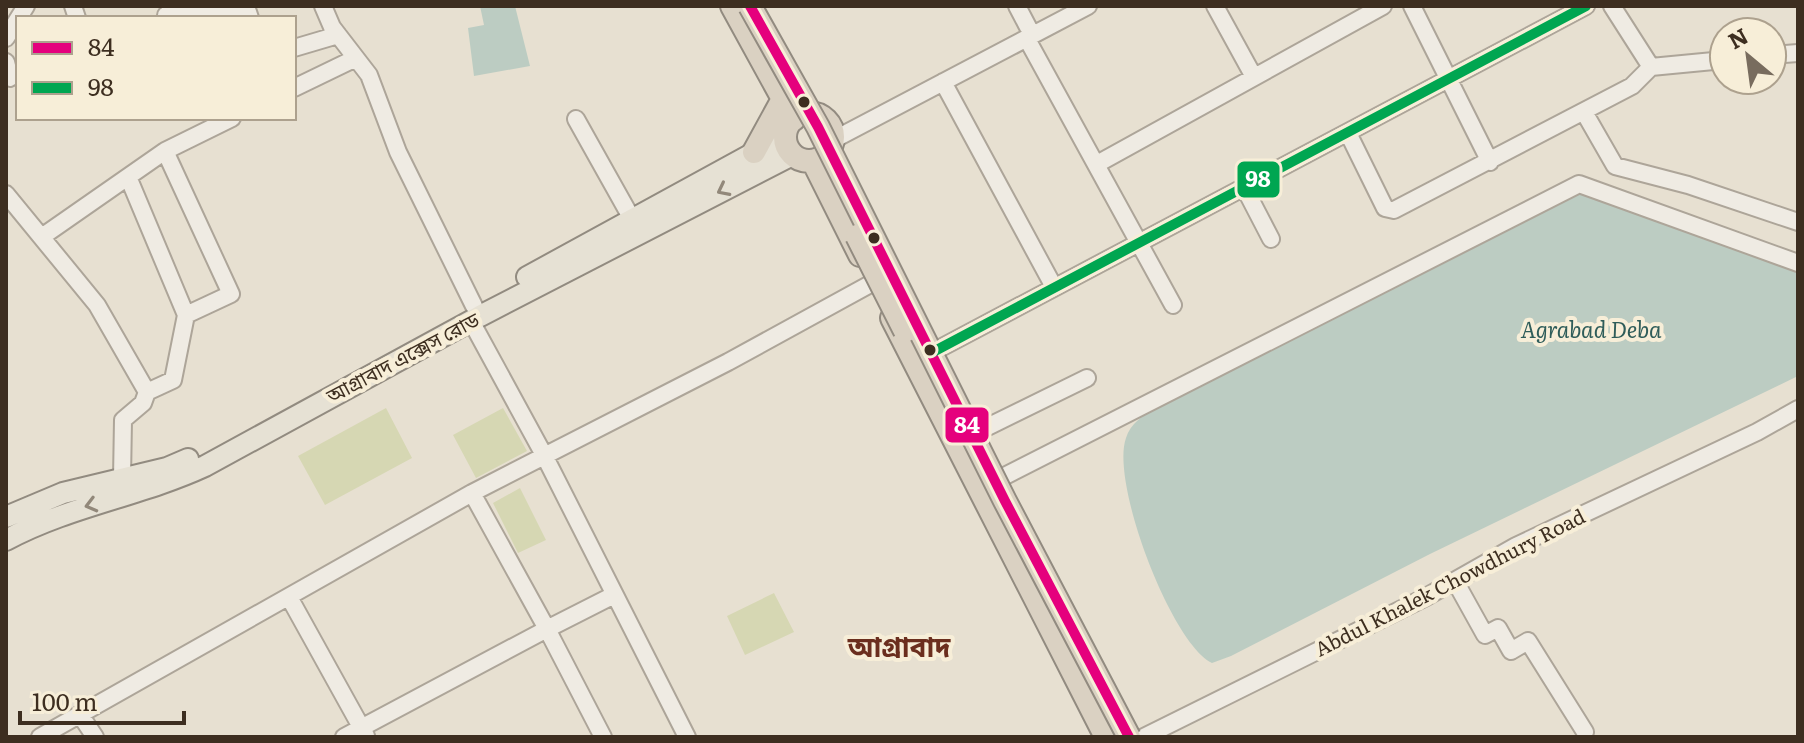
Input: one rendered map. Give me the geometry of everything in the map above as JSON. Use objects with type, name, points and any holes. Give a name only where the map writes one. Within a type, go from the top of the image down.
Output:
[{"type":"highway","points":[[735,6],[931,353],[1128,737]]},
{"type":"highway","points":[[735,6],[780,82],[1114,737]]},
{"type":"highway","points":[[751,6],[874,282],[1106,737]]},
{"type":"highway","points":[[751,6],[818,127],[1005,501],[1128,737]]},
{"type":"highway","points":[[754,152],[808,134]]},
{"type":"main road","name":"আগ্রাবাদ এক্সেস রোড","points":[[473,313],[632,219],[754,152],[808,134]]},
{"type":"main road","name":"আগ্রাবাদ এক্সেস রোড","points":[[6,540],[130,482],[195,456],[473,313],[808,134]]},
{"type":"main road","name":"আগ্রাবাদ এক্সেস রোড","points":[[6,517],[63,493],[130,482]]},
{"type":"street","points":[[323,6],[338,35],[369,75],[398,152],[473,313],[687,737]]},
{"type":"street","points":[[1017,6],[1027,33],[1173,305]]},
{"type":"street","points":[[808,134],[943,82],[1027,33],[1066,6]]},
{"type":"street","points":[[808,134],[1088,6]]},
{"type":"street","points":[[1215,6],[1254,77]]},
{"type":"street","points":[[1097,164],[1383,6]]},
{"type":"street","points":[[1412,6],[1490,162]]},
{"type":"street","points":[[931,353],[1586,6]]},
{"type":"street","points":[[1612,6],[1651,67]]},
{"type":"street","points":[[163,13],[248,12],[249,16]]},
{"type":"street","points":[[296,47],[338,35]]},
{"type":"street","points":[[296,87],[356,58]]},
{"type":"street","points":[[1348,133],[1389,211],[1490,162],[1632,86],[1651,67],[1708,62]]},
{"type":"street","points":[[943,82],[1054,287]]},
{"type":"street","points":[[1584,112],[1611,163],[1617,167],[1688,185],[1798,222]]},
{"type":"street","points":[[576,119],[632,219]]},
{"type":"street","points":[[43,236],[165,151],[228,120]]},
{"type":"street","points":[[165,151],[231,294],[186,315]]},
{"type":"street","points":[[1606,193],[1617,167]]},
{"type":"street","points":[[129,179],[186,315],[173,380],[147,392],[143,403],[123,420],[130,482]]},
{"type":"street","points":[[997,480],[1579,184],[1798,263]]},
{"type":"street","points":[[1244,187],[1271,239]]},
{"type":"street","points":[[6,194],[97,305],[147,392]]},
{"type":"street","points":[[40,737],[472,493],[728,362],[874,282]]},
{"type":"street","points":[[973,434],[1087,378]]},
{"type":"street","name":"Abdul Khalek Chowdhury Road","points":[[1144,737],[1455,581],[1516,546],[1757,432],[1798,409]]},
{"type":"street","points":[[472,493],[603,737]]},
{"type":"street","points":[[1455,581],[1485,635],[1498,628],[1511,651],[1528,641],[1587,735]]},
{"type":"street","points":[[344,737],[364,732],[614,595]]},
{"type":"street","points":[[289,597],[364,732]]},
{"type":"street","points":[[81,716],[95,737]]},
{"type":"green space","points":[[386,408],[412,458],[325,505],[298,456]]},
{"type":"green space","points":[[503,408],[527,451],[476,478],[453,435]]},
{"type":"green space","points":[[520,488],[546,540],[518,553],[493,503]]},
{"type":"green space","points":[[774,593],[794,632],[745,655],[727,616]]},
{"type":"water","points":[[480,6],[515,6],[530,66],[474,76],[468,28],[484,25]]},
{"type":"water","name":"Agrabad Deba","points":[[1583,190],[1798,266],[1798,376],[1212,663],[1196,649],[1179,626],[1148,560],[1135,523],[1123,459],[1131,428],[1155,406]]},
{"type":"transit line","name":"84","points":[[750,6],[818,127],[1005,501],[1129,737]]},
{"type":"transit line","name":"98","points":[[931,353],[1586,6]]},
{"type":"district","name":"আগ্রাবাদ","points":[[899,647]]}]
